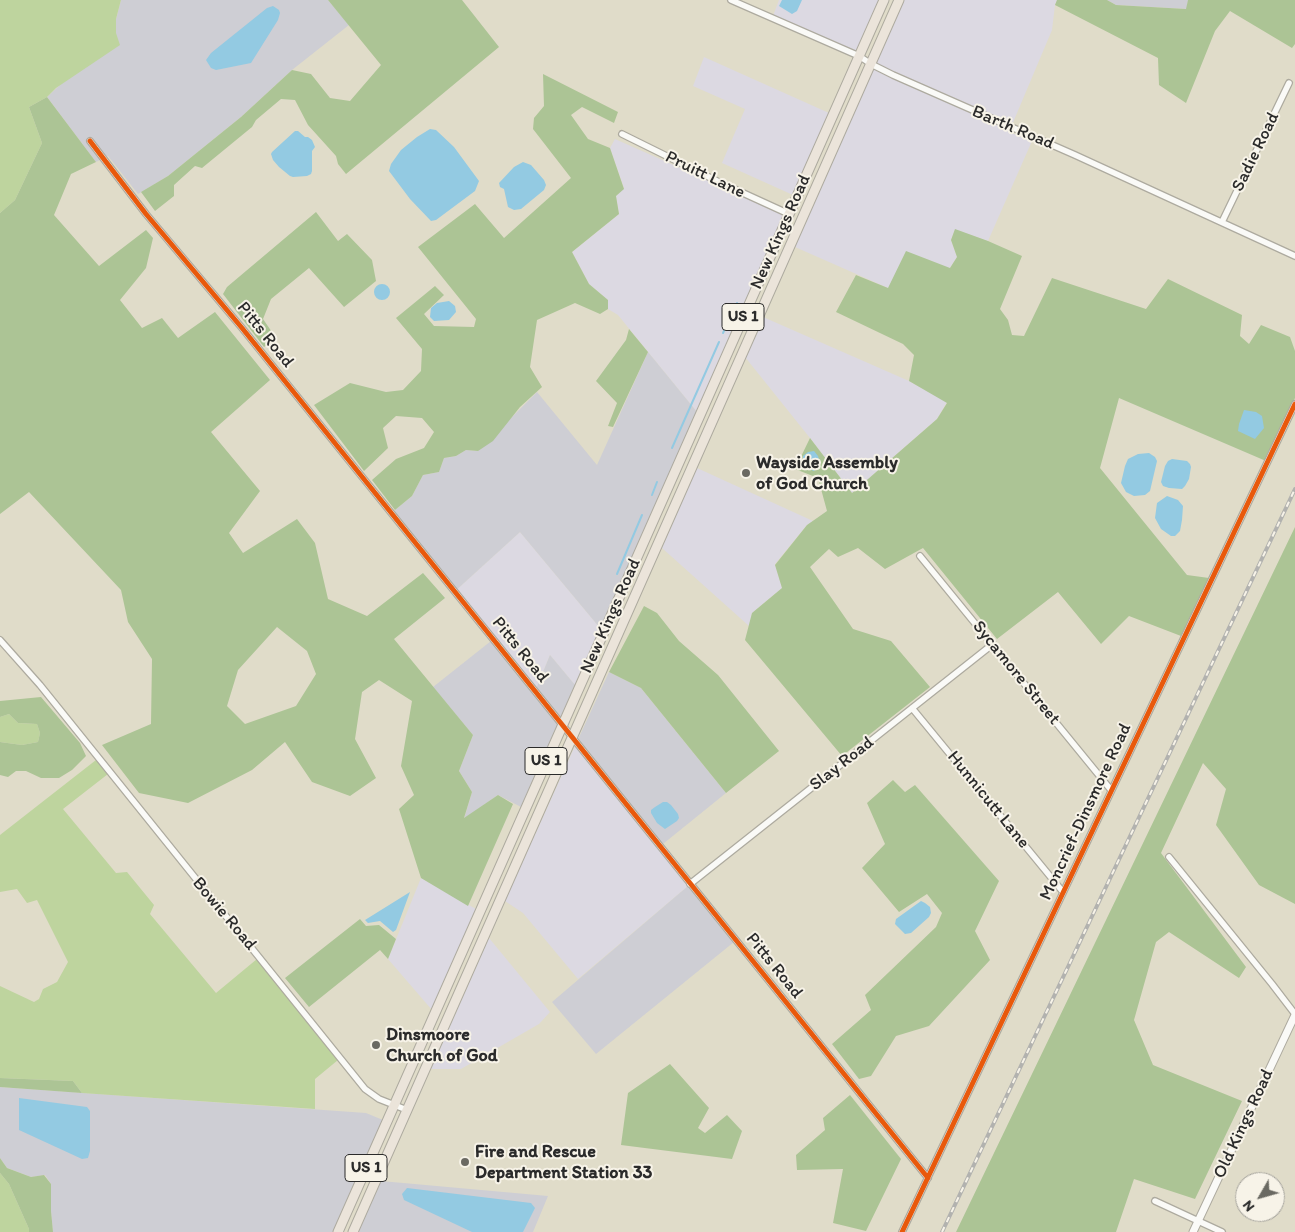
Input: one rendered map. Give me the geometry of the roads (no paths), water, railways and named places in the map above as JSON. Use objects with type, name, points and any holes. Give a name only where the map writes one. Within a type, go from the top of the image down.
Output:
[{"type":"highway","name":"New Kings Road","points":[[338,1232],[884,0]]},
{"type":"highway","name":"New Kings Road","points":[[353,1232],[899,0]]},
{"type":"street","name":"Barth Road","points":[[731,0],[859,56],[871,64],[1295,256]]},
{"type":"street","name":"Sadie Road","points":[[1222,222],[1289,83]]},
{"type":"street","name":"Pruitt Lane","points":[[622,134],[789,214]]},
{"type":"street","name":"Pitts Road","points":[[90,141],[146,214],[242,328],[928,1178]]},
{"type":"street","points":[[759,282],[772,287]]},
{"type":"street","name":"Moncrief-Dinsmore Road","points":[[902,1232],[1295,404]]},
{"type":"street","points":[[660,505],[673,510]]},
{"type":"street","name":"Sycamore Street","points":[[920,556],[1111,790]]},
{"type":"street","name":"Bowie Road","points":[[0,640],[53,701],[365,1089],[379,1099],[407,1110]]},
{"type":"street","name":"Slay Road","points":[[690,884],[993,644]]},
{"type":"street","name":"Hunnicutt Lane","points":[[912,708],[1063,892]]},
{"type":"street","points":[[1169,857],[1295,1015]]},
{"type":"street","points":[[476,920],[489,925]]},
{"type":"street","name":"Old Kings Road","points":[[1193,1232],[1295,1015]]},
{"type":"street","points":[[372,1156],[386,1159]]},
{"type":"street","points":[[1156,1201],[1222,1232]]},
{"type":"water","points":[[782,0],[802,0],[797,11],[792,14],[779,6]]},
{"type":"water","points":[[273,6],[279,10],[278,20],[251,63],[216,70],[211,68],[206,60],[211,53],[267,8]]},
{"type":"water","points":[[430,129],[436,130],[454,147],[479,181],[475,191],[436,220],[431,221],[410,199],[389,171],[391,164],[401,150]]},
{"type":"water","points":[[295,131],[312,140],[315,147],[312,151],[312,171],[307,176],[290,176],[279,167],[271,154]]},
{"type":"water","points":[[523,162],[531,165],[546,185],[544,190],[521,209],[514,210],[508,207],[504,189],[500,187],[499,183],[514,167]]},
{"type":"water","points":[[382,284],[390,292],[382,300],[374,292]]},
{"type":"water","points":[[449,301],[455,306],[456,312],[449,320],[434,321],[430,317],[431,308],[437,303]]},
{"type":"water","points":[[1244,410],[1256,412],[1262,416],[1264,428],[1255,439],[1238,431]]},
{"type":"water","points":[[814,451],[820,463],[814,471],[806,468],[803,456],[808,452]]},
{"type":"water","points":[[1149,453],[1157,461],[1150,491],[1145,495],[1134,496],[1126,492],[1121,483],[1125,466],[1128,459],[1138,454]]},
{"type":"water","points":[[1172,459],[1187,461],[1191,467],[1189,479],[1182,489],[1163,486],[1161,482],[1165,466]]},
{"type":"water","points":[[1167,496],[1178,500],[1183,506],[1180,531],[1175,536],[1171,536],[1161,529],[1155,518],[1157,503]]},
{"type":"water","points":[[663,802],[671,805],[679,818],[665,829],[657,823],[651,813],[651,810]]},
{"type":"water","points":[[410,892],[396,930],[393,932],[380,921],[368,923],[365,920]]},
{"type":"water","points":[[921,901],[930,907],[931,913],[911,933],[905,934],[895,924],[896,919]]},
{"type":"water","points":[[19,1098],[87,1107],[90,1111],[90,1151],[88,1158],[82,1159],[19,1130]]},
{"type":"water","points":[[407,1188],[531,1203],[535,1208],[523,1232],[472,1232],[404,1200],[402,1194]]},
{"type":"waterway","points":[[723,333],[737,303]]},
{"type":"waterway","points":[[672,448],[719,342]]},
{"type":"waterway","points":[[652,495],[657,482]]},
{"type":"waterway","points":[[617,574],[642,515]]},
{"type":"railway","points":[[942,1232],[1295,489]]},
{"type":"place","name":"Wayside Assembly of God Church","points":[[746,473]]},
{"type":"place","name":"Dinsmoore Church of God","points":[[376,1045]]},
{"type":"place","name":"Fire and Rescue Department Station 33","points":[[465,1162]]}]
